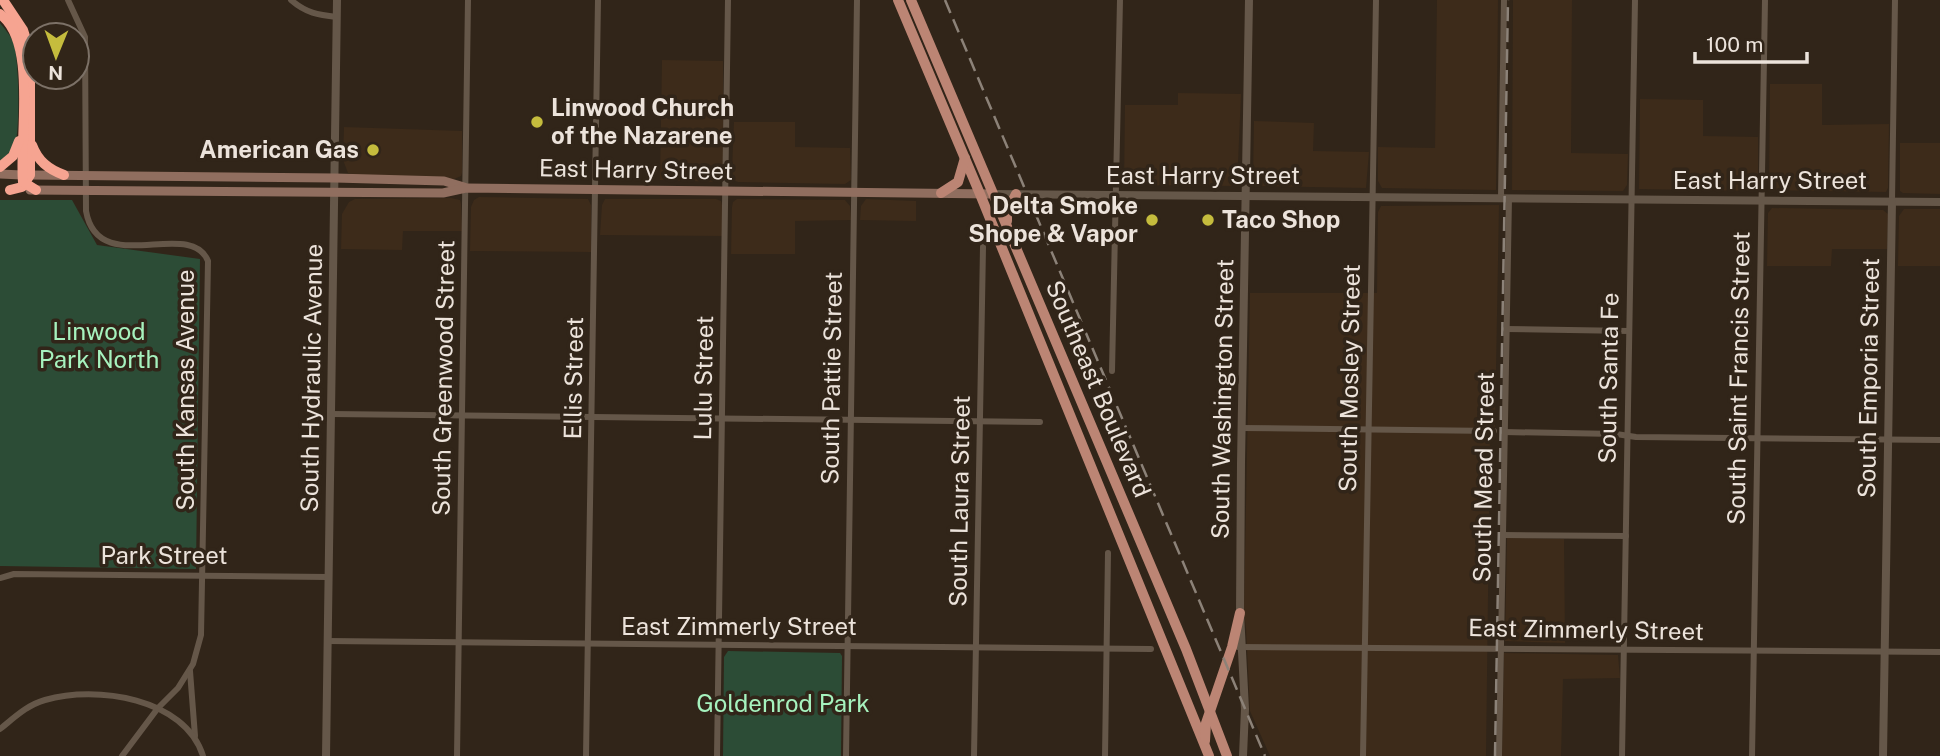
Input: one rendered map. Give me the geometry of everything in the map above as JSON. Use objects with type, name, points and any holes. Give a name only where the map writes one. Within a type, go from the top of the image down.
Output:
[{"type":"highway","points":[[0,167],[13,156],[26,134],[31,58],[29,44],[20,24],[3,0]]},
{"type":"highway","points":[[0,14],[13,29],[22,53],[26,134],[26,178],[22,187],[5,189]]},
{"type":"highway","points":[[26,134],[39,160],[64,175]]},
{"type":"highway","points":[[26,178],[36,190]]},
{"type":"main road","name":"Southeast Boulevard","points":[[898,0],[980,194],[1207,752]]},
{"type":"main road","name":"Southeast Boulevard","points":[[911,0],[1211,708],[1227,756]]},
{"type":"main road","points":[[941,193],[958,182],[965,158]]},
{"type":"main road","name":"East Harry Street","points":[[0,174],[26,178],[64,175],[444,181],[466,188]]},
{"type":"main road","name":"East Harry Street","points":[[5,189],[443,193],[466,188],[993,194]]},
{"type":"main road","points":[[1008,229],[1007,212],[1016,194]]},
{"type":"main road","points":[[1207,752],[1206,723],[1237,647],[1240,613]]},
{"type":"street","name":"South Kansas Avenue","points":[[68,0],[85,37],[88,223],[94,232],[106,241],[125,245],[191,246],[203,252],[208,261],[201,635],[190,670],[122,756]]},
{"type":"street","points":[[291,0],[303,11],[337,17]]},
{"type":"street","name":"South Hydraulic Avenue","points":[[326,756],[337,0]]},
{"type":"street","name":"South Greenwood Street","points":[[457,756],[467,0]]},
{"type":"street","name":"Ellis Street","points":[[586,756],[598,0]]},
{"type":"street","name":"Lulu Street","points":[[718,756],[728,0]]},
{"type":"street","name":"South Pattie Street","points":[[846,756],[857,0]]},
{"type":"street","points":[[1112,371],[1120,0]]},
{"type":"street","name":"South Washington Street","points":[[1240,613],[1249,0]]},
{"type":"street","name":"South Mosley Street","points":[[1363,756],[1376,0]]},
{"type":"street","name":"South Mead Street","points":[[1499,756],[1506,329],[1504,0]]},
{"type":"street","name":"South Santa Fe","points":[[1622,756],[1635,0]]},
{"type":"street","name":"South Saint Francis Street","points":[[1752,756],[1765,0]]},
{"type":"street","name":"South Emporia Street","points":[[1883,756],[1895,0]]},
{"type":"street","name":"East Harry Street","points":[[993,194],[1940,202]]},
{"type":"street","name":"South Laura Street","points":[[974,756],[983,247]]},
{"type":"street","points":[[1506,329],[1629,331]]},
{"type":"street","points":[[331,414],[1040,422]]},
{"type":"street","points":[[1241,428],[1494,432]]},
{"type":"street","points":[[1504,432],[1628,434],[1636,437],[1940,440]]},
{"type":"street","points":[[1503,535],[1626,536]]},
{"type":"street","points":[[1105,756],[1108,553]]},
{"type":"street","name":"Park Street","points":[[0,578],[14,574],[328,577]]},
{"type":"street","name":"East Zimmerly Street","points":[[327,641],[1152,649]]},
{"type":"street","points":[[1237,647],[1245,709],[1243,756]]},
{"type":"street","name":"East Zimmerly Street","points":[[1237,647],[1940,652]]},
{"type":"street","name":"South Kansas Avenue","points":[[190,670],[195,736]]},
{"type":"street","points":[[0,729],[30,706],[45,700],[69,695],[106,695],[158,708],[195,736],[203,756]]},
{"type":"shaded area","points":[[1437,0],[1498,0],[1496,190],[1382,188],[1378,181],[1378,147],[1435,148]]},
{"type":"shaded area","points":[[1513,0],[1572,0],[1571,153],[1628,154],[1627,185],[1623,191],[1512,190]]},
{"type":"shaded area","points":[[662,60],[723,61],[723,177],[718,182],[660,180]]},
{"type":"shaded area","points":[[1770,84],[1822,84],[1822,125],[1889,124],[1886,192],[1769,190]]},
{"type":"shaded area","points":[[1178,93],[1241,94],[1237,186],[1124,185],[1125,105],[1178,105]]},
{"type":"shaded area","points":[[1640,99],[1703,100],[1703,136],[1758,137],[1756,191],[1639,189]]},
{"type":"shaded area","points":[[1254,121],[1314,123],[1313,151],[1369,152],[1366,188],[1256,186],[1253,181]]},
{"type":"shaded area","points":[[734,122],[795,122],[795,147],[850,148],[851,180],[845,184],[733,180]]},
{"type":"shaded area","points":[[344,127],[462,131],[461,176],[454,179],[348,173],[343,160]]},
{"type":"shaded area","points":[[1900,143],[1940,143],[1940,194],[1900,191]]},
{"type":"shaded area","points":[[479,197],[588,199],[591,205],[591,252],[470,251],[471,207]]},
{"type":"shaded area","points":[[355,199],[460,200],[462,231],[403,231],[402,250],[341,249],[342,214],[349,202]]},
{"type":"shaded area","points":[[605,199],[716,199],[721,201],[722,205],[722,236],[600,235],[602,205]]},
{"type":"shaded area","points":[[737,199],[845,200],[850,206],[851,220],[795,221],[795,254],[731,254],[732,207]]},
{"type":"shaded area","points":[[866,199],[916,201],[916,221],[860,220],[861,206]]},
{"type":"shaded area","points":[[1499,205],[1495,426],[1490,437],[1486,756],[1270,756],[1250,711],[1244,613],[1250,293],[1377,293],[1378,212],[1381,206]]},
{"type":"shaded area","points":[[1772,208],[1883,210],[1888,214],[1887,249],[1832,249],[1831,266],[1767,266],[1768,213]]},
{"type":"shaded area","points":[[1904,209],[1940,209],[1940,266],[1898,266],[1899,216]]},
{"type":"shaded area","points":[[1507,538],[1564,539],[1565,643],[1505,641]]},
{"type":"shaded area","points":[[1504,653],[1618,655],[1620,678],[1563,679],[1561,756],[1502,756]]},
{"type":"green space","points":[[0,23],[12,39],[15,49],[18,105],[15,144],[0,161]]},
{"type":"green space","name":"Linwood Park North","points":[[0,200],[72,200],[97,245],[200,259],[196,569],[0,566]]},
{"type":"green space","name":"Goldenrod Park","points":[[728,651],[840,653],[841,756],[723,756],[724,657]]},
{"type":"railway","points":[[945,0],[1265,756]]},
{"type":"railway","points":[[1495,756],[1508,0]]},
{"type":"place","name":"Linwood Church of the Nazarene","points":[[537,122]]},
{"type":"place","name":"American Gas","points":[[373,150]]},
{"type":"place","name":"Delta Smoke Shope & Vapor","points":[[1152,220]]},
{"type":"place","name":"Taco Shop","points":[[1208,220]]}]
